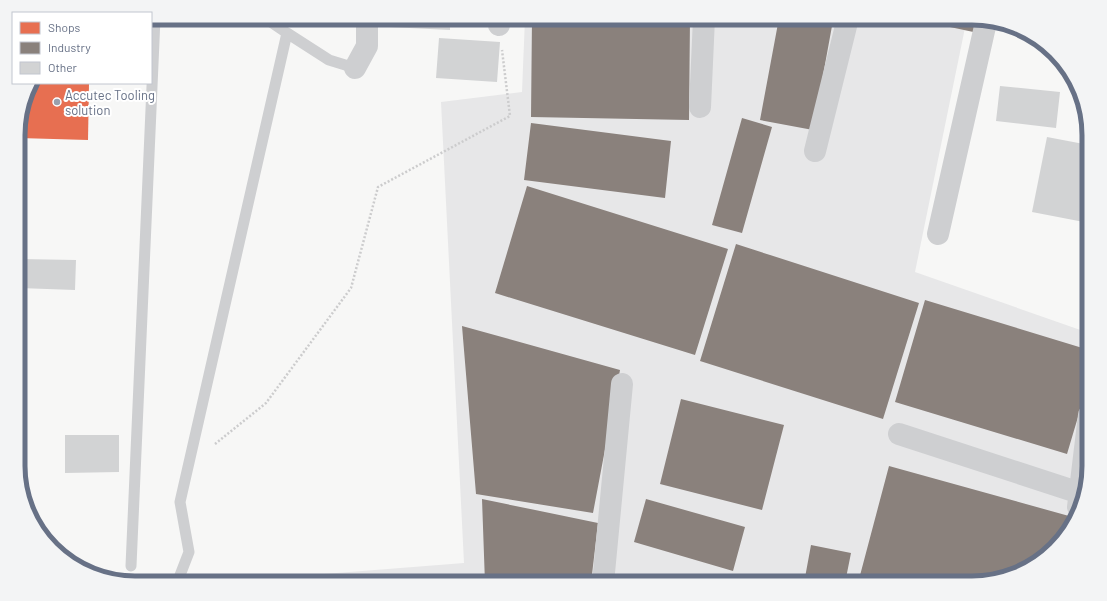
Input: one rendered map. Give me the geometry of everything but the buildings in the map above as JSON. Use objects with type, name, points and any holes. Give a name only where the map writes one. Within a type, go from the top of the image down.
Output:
[{"type":"street","points":[[355,68],[367,46],[367,25]]},
{"type":"street","points":[[700,107],[704,25]]},
{"type":"street","points":[[815,152],[846,25]]},
{"type":"street","points":[[938,234],[985,26]]},
{"type":"street","points":[[604,576],[622,384]]},
{"type":"street","points":[[899,434],[1077,499]]},
{"type":"lane","points":[[131,566],[155,25]]},
{"type":"lane","points":[[276,25],[329,60],[355,68]]},
{"type":"lane","points":[[179,576],[188,552],[180,502],[287,33]]},
{"type":"path","points":[[211,446],[266,403],[351,288],[378,187],[510,116],[500,25]]},
{"type":"shaded area","points":[[525,25],[966,25],[915,272],[1082,331],[1081,480],[1071,515],[1055,538],[1044,549],[1021,565],[993,574],[979,576],[299,576],[464,563],[441,102],[522,92]]},
{"type":"place","name":"Accutec Tooling solution","points":[[57,102]]}]
